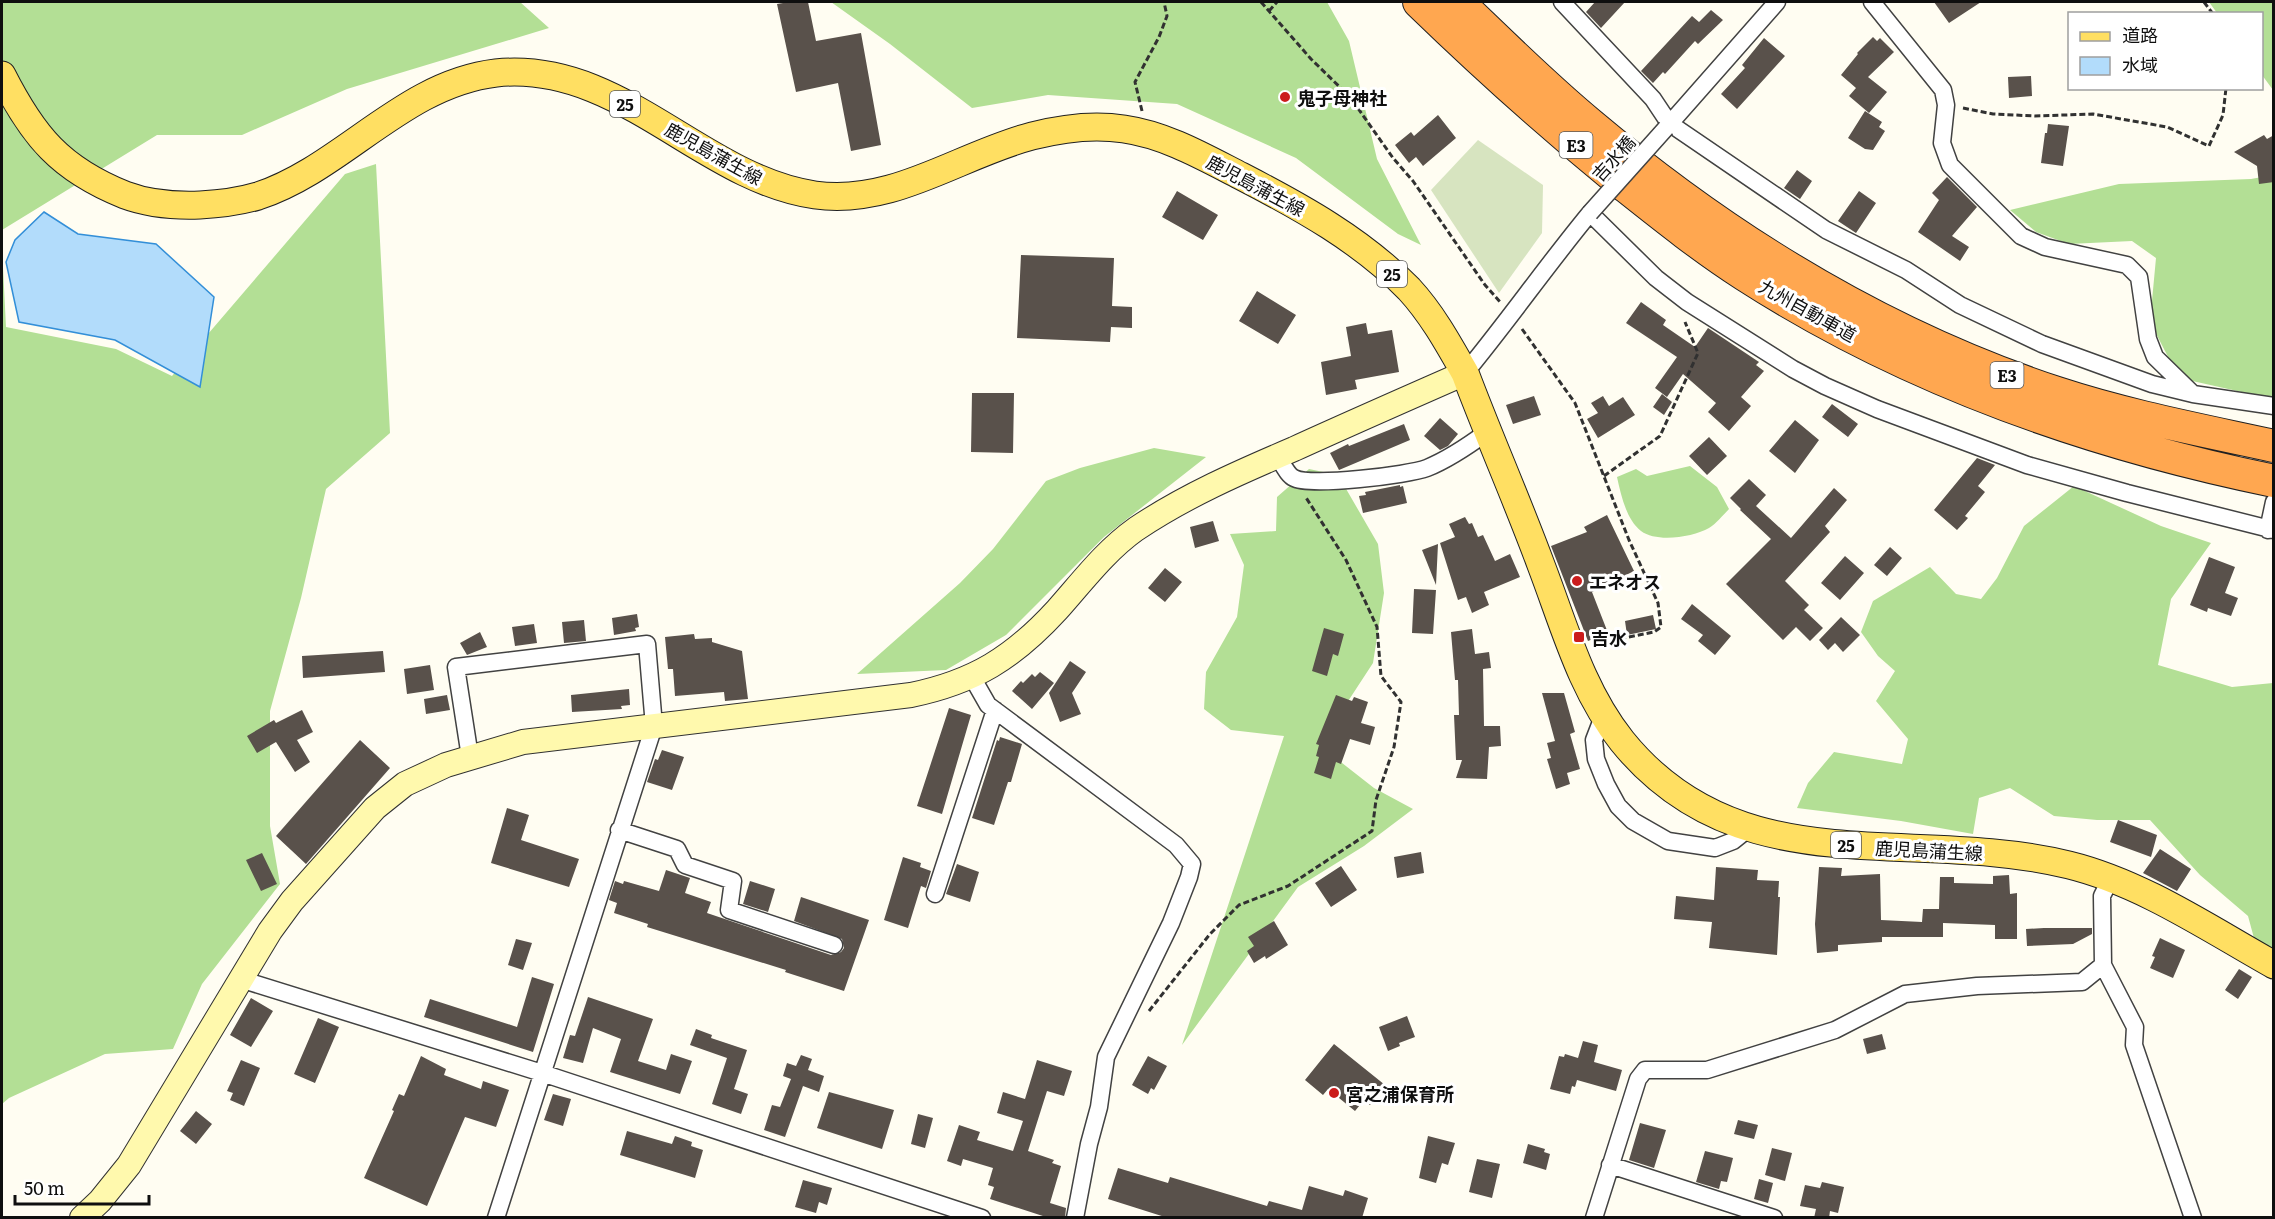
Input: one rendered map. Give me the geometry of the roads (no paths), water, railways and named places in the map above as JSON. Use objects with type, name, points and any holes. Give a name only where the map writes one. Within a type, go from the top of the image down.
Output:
[{"type":"highway","name":"九州自動車道","points":[[1419,2],[1498,78],[1575,145],[1666,219],[1744,275],[1813,315],[1902,361],[1971,392],[2047,420],[2141,450],[2274,481]]},
{"type":"highway","name":"九州自動車道","points":[[1458,2],[1590,124],[1683,198],[1761,252],[1837,297],[1982,366],[2058,393],[2149,419],[2274,446]]},
{"type":"main road","name":"鹿児島蒲生線","points":[[2,75],[20,112],[53,151],[72,167],[103,186],[141,201],[180,206],[227,204],[261,195],[296,178],[407,105],[459,82],[494,73],[524,72],[564,79],[591,87],[670,128],[742,172],[770,184],[817,195],[841,197],[892,190],[1028,137],[1068,128],[1108,127],[1147,134],[1203,156],[1291,202],[1369,254],[1425,307],[1465,373],[1572,649],[1604,714],[1622,740],[1649,770],[1679,795],[1712,815],[1748,829],[1792,839],[1839,845],[1958,850],[2068,865],[2111,878],[2156,899],[2274,965]]},
{"type":"street","points":[[1562,2],[1653,99],[1667,125],[1826,230],[1906,270],[1960,305],[2053,348],[2152,384],[2193,394],[2274,406]]},
{"type":"street","name":"吉水橋","points":[[1465,373],[1512,315],[1545,267],[1590,213],[1776,2]]},
{"type":"street","points":[[1872,2],[1935,77],[1943,90],[1946,105],[1942,142],[1950,165],[2021,236],[2031,243],[2127,265],[2139,277],[2148,339],[2155,357],[2193,394]]},
{"type":"street","points":[[1590,213],[1656,278],[1687,302],[1793,369],[1876,409],[2027,465],[2271,530],[2274,502]]},
{"type":"street","points":[[82,1218],[100,1201],[129,1165],[240,979],[292,901],[375,808],[405,784],[446,765],[523,742],[944,688],[972,677],[1005,658],[1037,630],[1102,558],[1134,530],[1214,484],[1465,373]]},
{"type":"street","points":[[1277,456],[1292,478],[1306,482],[1389,476],[1426,469],[1461,451],[1487,432]]},
{"type":"street","points":[[470,757],[456,667],[647,644],[654,726],[496,1218]]},
{"type":"street","points":[[972,677],[988,705],[1176,845],[1192,864],[1171,923],[1106,1058],[1099,1107],[1089,1144],[1075,1218]]},
{"type":"street","points":[[935,894],[995,710]]},
{"type":"street","points":[[1604,714],[1594,740],[1596,759],[1605,784],[1618,806],[1633,821],[1668,841],[1714,848],[1732,841],[1748,829]]},
{"type":"street","points":[[619,830],[677,849],[685,866],[733,882],[729,910],[834,945]]},
{"type":"street","points":[[2111,878],[2102,896],[2103,965],[2135,1026],[2134,1045],[2193,1218]]},
{"type":"street","points":[[1594,1218],[1638,1079],[1645,1070],[1707,1070],[1718,1067],[1835,1030],[1905,994],[1977,986],[2082,982],[2103,965]]},
{"type":"street","points":[[240,979],[542,1073],[982,1218]]},
{"type":"street","points":[[1610,1166],[1774,1218]]},
{"type":"water","points":[[44,212],[78,234],[156,244],[214,297],[200,387],[115,340],[19,322],[6,262],[15,240]]},
{"type":"place","name":"鬼子母神社","points":[[1285,97]]},
{"type":"place","name":"エネオス","points":[[1577,581]]},
{"type":"place","name":"吉水","points":[[1579,637]]},
{"type":"place","name":"宮之浦保育所","points":[[1334,1093]]}]
